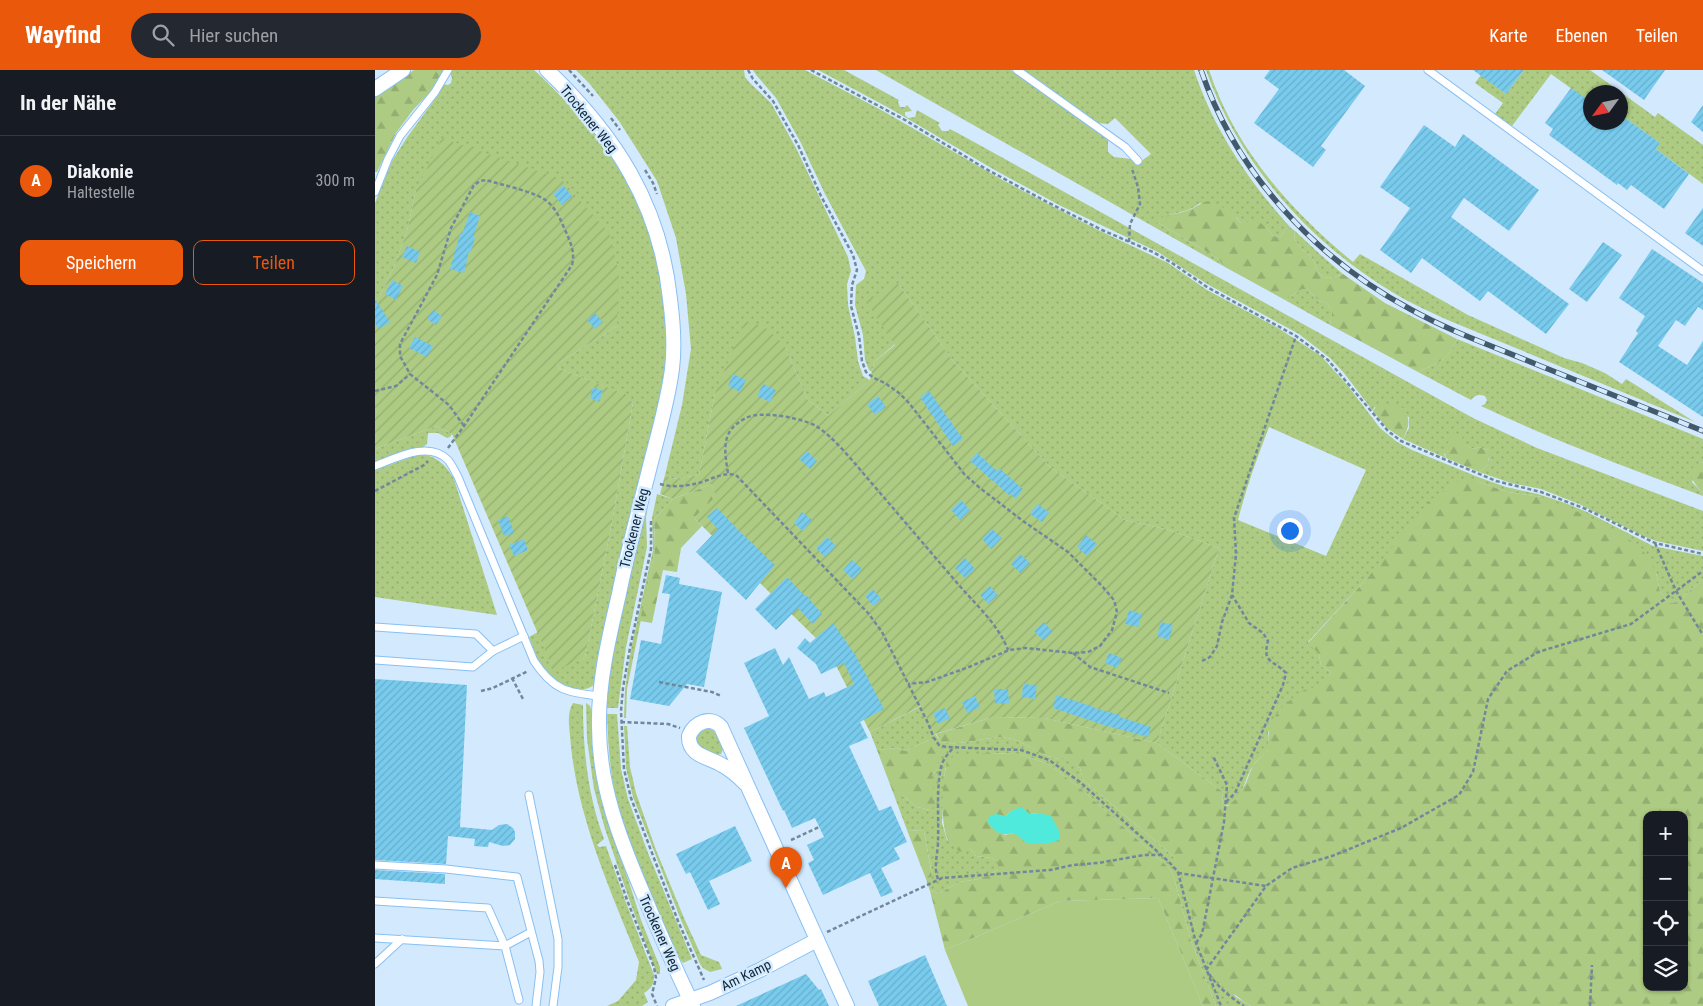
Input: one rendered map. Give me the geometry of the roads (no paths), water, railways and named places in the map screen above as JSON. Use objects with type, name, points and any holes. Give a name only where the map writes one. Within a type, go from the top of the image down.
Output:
[{"type":"street","points":[[375,88],[403,70]]},
{"type":"street","name":"Trockener Weg","points":[[547,70],[568,90],[616,150],[647,203],[659,237],[668,279],[673,321],[673,367],[608,643],[600,696],[599,728],[604,784],[613,819],[649,910],[691,1003]]},
{"type":"street","points":[[747,784],[734,772],[695,753],[688,740],[690,732],[697,725],[706,721],[714,722],[721,727],[747,784],[847,1006]]},
{"type":"street","name":"Am Kamp","points":[[673,1006],[691,1003],[817,940]]},
{"type":"lane","points":[[375,192],[388,159],[401,136],[435,92],[447,70]]},
{"type":"lane","points":[[1017,70],[1125,147],[1138,161]]},
{"type":"lane","points":[[1428,70],[1703,271]]},
{"type":"lane","points":[[375,466],[417,451],[424,450],[443,456],[452,466],[458,477],[537,666],[552,683],[564,690],[600,696]]},
{"type":"lane","points":[[375,627],[476,634],[493,651]]},
{"type":"lane","points":[[375,660],[473,667],[493,651],[524,636]]},
{"type":"lane","points":[[529,794],[558,939],[558,967],[553,1006]]},
{"type":"lane","points":[[375,865],[446,869],[517,877],[540,972],[536,1006]]},
{"type":"lane","points":[[375,901],[488,908],[505,946],[519,1000]]},
{"type":"lane","points":[[375,938],[505,946],[531,932]]},
{"type":"lane","points":[[375,964],[402,940]]},
{"type":"railway","points":[[1201,70],[1216,108],[1235,144],[1257,177],[1283,209],[1311,238],[1342,265],[1375,288],[1441,325],[1703,431]]},
{"type":"place","name":"Diakonie","points":[[786,888]]}]
